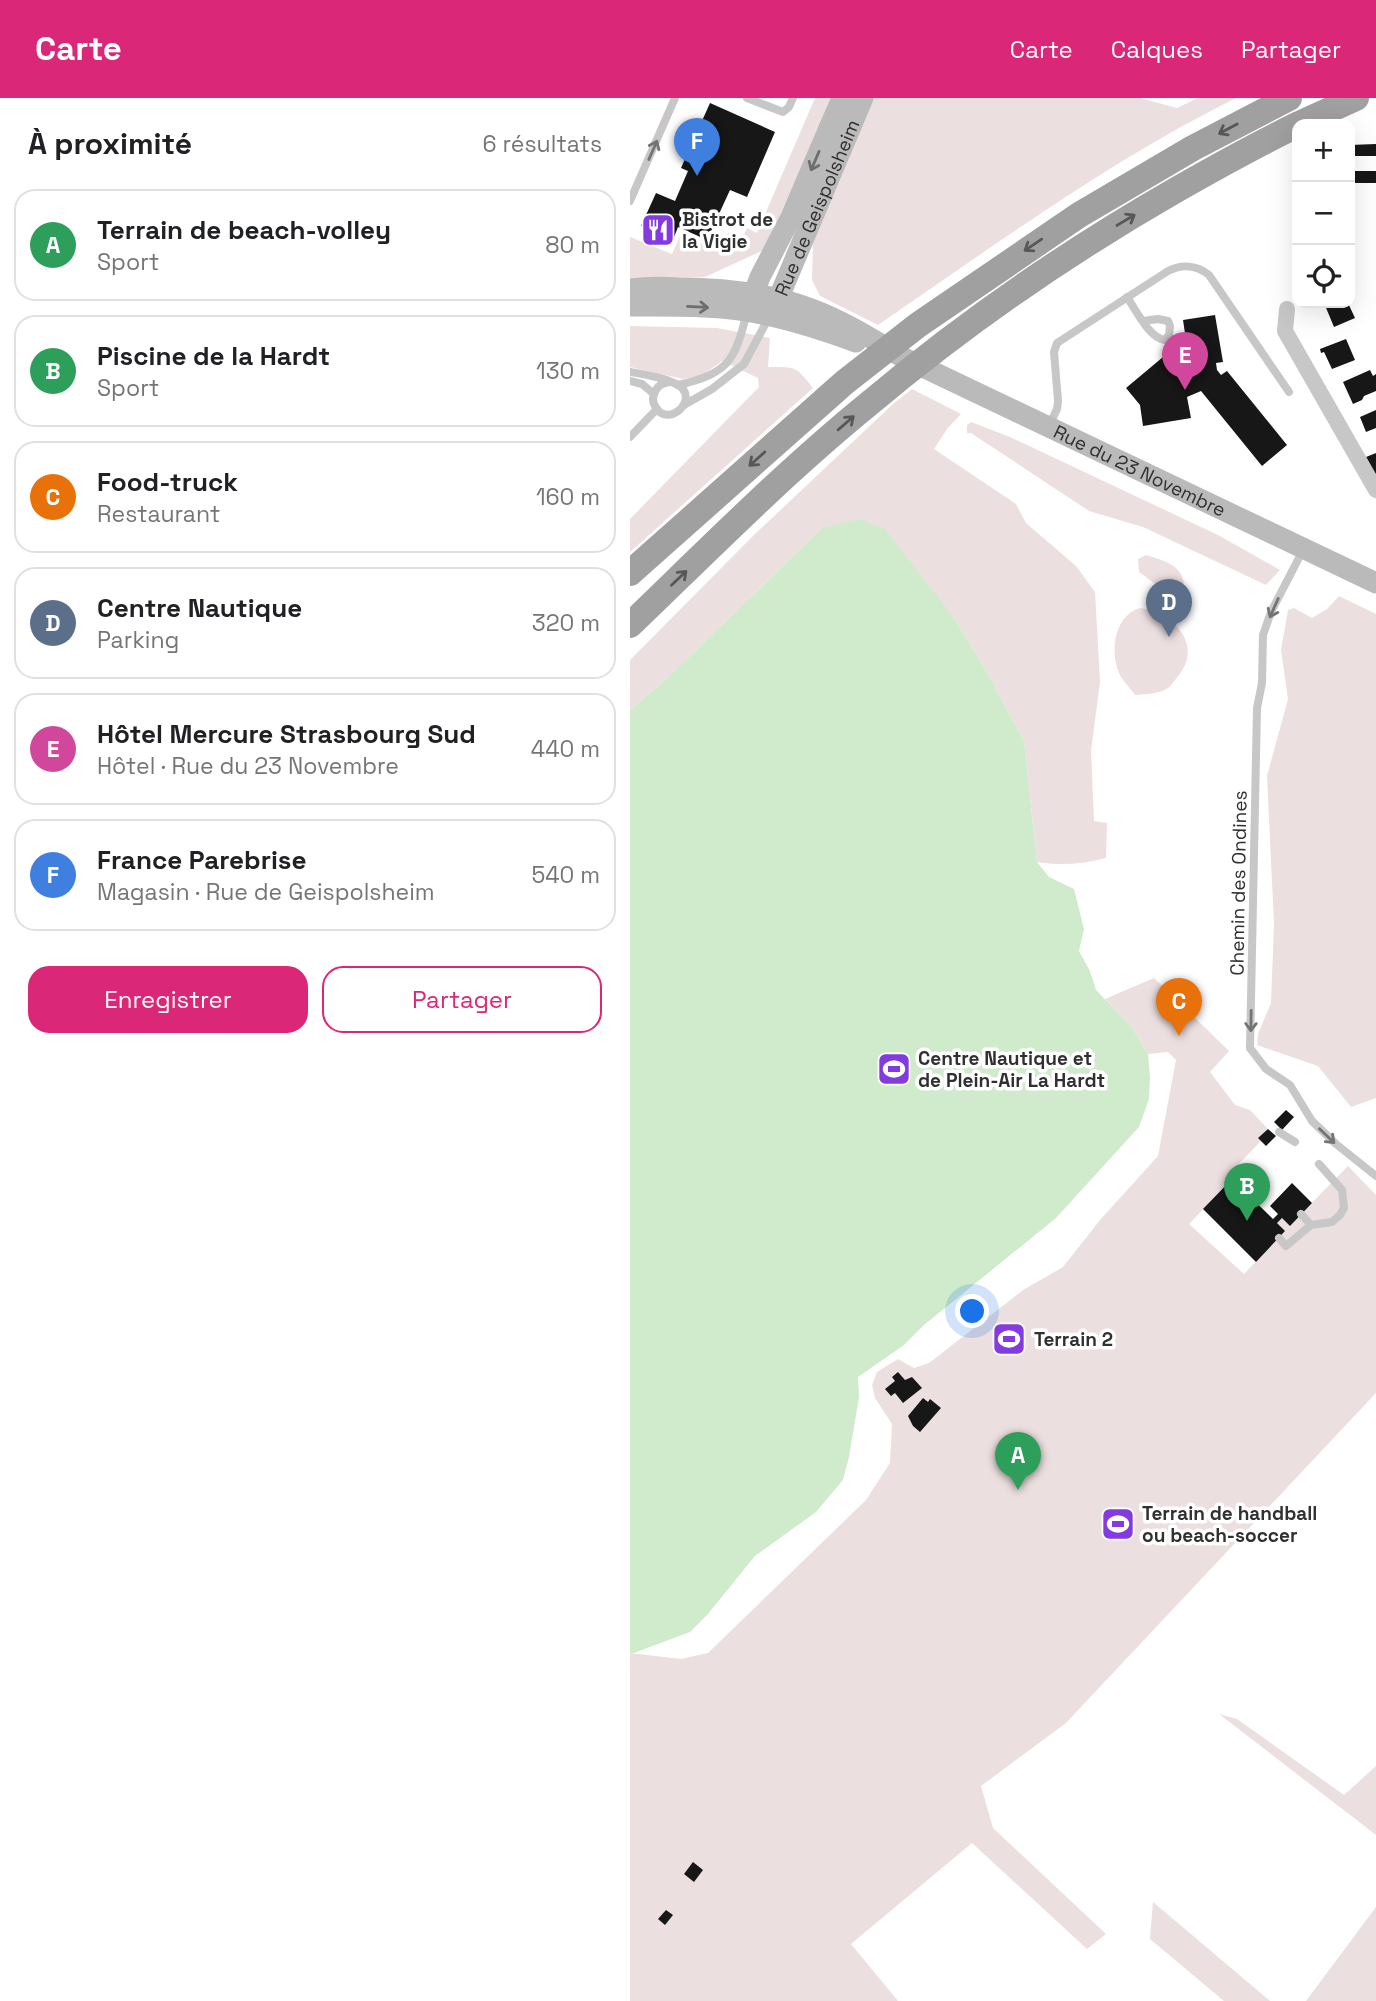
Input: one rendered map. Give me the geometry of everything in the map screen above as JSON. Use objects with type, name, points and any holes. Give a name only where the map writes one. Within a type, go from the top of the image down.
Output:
[{"type":"highway","points":[[630,573],[845,382],[918,325],[1019,254],[1090,209],[1193,148],[1289,98]]},
{"type":"highway","points":[[1311,119],[1356,98]]},
{"type":"highway","points":[[630,625],[782,480],[871,401],[992,307],[1106,232],[1216,167],[1292,128]]},
{"type":"highway","points":[[630,584],[671,538]]},
{"type":"main road","name":"Rue de Geispolsheim","points":[[750,302],[791,217],[842,98]]},
{"type":"main road","name":"Rue de Geispolsheim","points":[[773,311],[863,98]]},
{"type":"main road","name":"Rue du 23 Novembre","points":[[630,289],[710,288],[773,311],[834,319],[904,358],[1376,583]]},
{"type":"main road","name":"Rue du 23 Novembre","points":[[630,306],[693,307],[750,302]]},
{"type":"street","points":[[1287,309],[1285,331],[1376,490]]},
{"type":"lane","points":[[630,201],[675,98]]},
{"type":"lane","points":[[747,98],[783,112],[793,98]]},
{"type":"lane","points":[[1049,426],[1058,401],[1054,352],[1057,343],[1174,268],[1193,267],[1205,271],[1289,392]]},
{"type":"lane","points":[[1127,297],[1143,321]]},
{"type":"lane","points":[[630,372],[674,384],[685,395],[681,410],[666,415],[657,410],[654,394],[660,386],[674,384],[705,377],[731,360],[739,343],[750,302]]},
{"type":"lane","points":[[684,405],[712,389],[744,363],[773,311]]},
{"type":"lane","points":[[630,381],[642,384],[654,394]]},
{"type":"lane","points":[[630,438],[657,410]]},
{"type":"lane","name":"Chemin des Ondines","points":[[1305,548],[1271,612],[1262,635],[1262,683],[1257,708],[1251,1048],[1266,1069],[1290,1085],[1312,1121],[1376,1177]]},
{"type":"lane","points":[[1279,1132],[1295,1142]]},
{"type":"lane","points":[[1279,1238],[1286,1246],[1311,1225],[1332,1222],[1344,1208],[1342,1190],[1319,1164]]},
{"type":"lane","points":[[1301,1214],[1311,1225]]},
{"type":"shaded area","points":[[815,98],[834,98],[764,250],[705,277],[630,280],[630,237],[672,254],[681,234],[709,247],[713,239],[729,233],[742,239],[747,228],[757,233]]},
{"type":"shaded area","points":[[870,98],[1140,98],[1177,108],[1198,98],[1236,98],[1098,176],[878,325],[820,296],[812,280],[813,242]]},
{"type":"shaded area","points":[[630,326],[717,328],[770,338],[768,367],[795,369],[813,388],[630,552],[630,519],[759,387],[758,378],[722,361],[701,376],[683,379],[630,367]]},
{"type":"shaded area","points":[[912,389],[961,414],[934,449],[1016,504],[1026,523],[1076,566],[1095,592],[1100,682],[1091,751],[1094,821],[1107,823],[1106,858],[1072,864],[1037,862],[1024,741],[954,618],[822,528],[664,681],[630,710],[630,660],[755,534]]},
{"type":"shaded area","points":[[971,422],[1010,437],[1218,535],[1280,570],[1266,585],[1143,527],[1089,511],[971,433],[967,433],[967,425]]},
{"type":"shaded area","points":[[859,519],[884,528],[954,618],[1024,741],[1037,862],[1049,877],[1074,889],[1084,929],[1079,951],[1096,990],[1131,1026],[1148,1054],[1149,1099],[1139,1127],[1056,1218],[924,1325],[904,1345],[858,1377],[859,1397],[843,1480],[816,1512],[755,1556],[690,1632],[630,1653],[630,710],[664,681],[822,528]]},
{"type":"shaded area","points":[[1146,555],[1175,567],[1184,583],[1178,588],[1154,583],[1139,572],[1138,559]]},
{"type":"shaded area","points":[[1339,596],[1376,614],[1376,1098],[1351,1107],[1318,1066],[1257,1045],[1258,1034],[1271,1003],[1274,924],[1267,776],[1288,699],[1281,650],[1288,610],[1294,608],[1312,618],[1327,609]]},
{"type":"shaded area","points":[[1140,608],[1163,616],[1173,623],[1181,631],[1188,652],[1186,663],[1168,688],[1157,693],[1135,695],[1117,668],[1115,648],[1116,637],[1124,619]]},
{"type":"shaded area","points":[[1154,978],[1229,1051],[1210,1072],[1235,1105],[1250,1110],[1268,1129],[1258,1138],[1261,1141],[1230,1173],[1232,1179],[1189,1224],[1244,1274],[1285,1231],[1277,1223],[1282,1218],[1290,1225],[1348,1166],[1376,1195],[1376,1393],[1066,1723],[981,1786],[993,1828],[1106,1934],[1087,1949],[972,1843],[851,1944],[898,2001],[630,2001],[630,1653],[681,1659],[708,1653],[866,1500],[890,1463],[892,1424],[875,1398],[872,1385],[877,1372],[898,1359],[914,1368],[929,1363],[1023,1290],[1063,1267],[1100,1220],[1158,1156],[1176,1060],[1168,1052],[1148,1054],[1131,1026],[1105,999]]},
{"type":"shaded area","points":[[1219,1714],[1237,1719],[1344,1795],[1376,1766],[1376,1835]]},
{"type":"shaded area","points":[[1153,1902],[1270,2001],[1224,2001],[1150,1939]]},
{"type":"shaded area","points":[[1376,1907],[1376,2001],[1306,2001]]},
{"type":"building","points":[[710,103],[775,132],[747,197],[730,190],[707,240],[678,227],[673,240],[641,226],[656,193],[675,201],[688,171],[681,168]]},
{"type":"building","points":[[1376,144],[1376,156],[1355,156],[1355,145]]},
{"type":"building","points":[[1355,171],[1376,171],[1376,183],[1355,183]]},
{"type":"building","points":[[1326,308],[1350,308],[1355,318],[1334,327]]},
{"type":"building","points":[[1215,315],[1223,362],[1216,363],[1217,370],[1221,375],[1227,371],[1287,445],[1262,466],[1201,391],[1187,397],[1191,418],[1143,426],[1140,405],[1126,388],[1163,357],[1176,373],[1179,372],[1168,359],[1173,356],[1185,370],[1190,367],[1183,320]]},
{"type":"building","points":[[1346,339],[1355,360],[1332,369],[1320,349]]},
{"type":"building","points":[[1370,370],[1373,376],[1376,374],[1376,391],[1353,404],[1343,382]]},
{"type":"building","points":[[1376,410],[1376,428],[1366,432],[1360,417]]},
{"type":"building","points":[[1376,453],[1376,478],[1366,457]]},
{"type":"building","points":[[1286,1110],[1294,1117],[1282,1130],[1274,1122]]},
{"type":"building","points":[[1268,1129],[1276,1136],[1266,1146],[1258,1138]]},
{"type":"building","points":[[1232,1179],[1273,1219],[1278,1214],[1270,1206],[1292,1183],[1312,1203],[1290,1226],[1282,1218],[1277,1223],[1285,1231],[1256,1262],[1203,1209]]},
{"type":"building","points":[[898,1372],[905,1380],[912,1377],[922,1388],[903,1403],[895,1393],[891,1396],[885,1389],[895,1381],[892,1377]]},
{"type":"building","points":[[923,1398],[928,1402],[930,1399],[941,1408],[920,1432],[908,1416]]},
{"type":"building","points":[[693,1862],[703,1870],[694,1882],[684,1874]]},
{"type":"building","points":[[666,1910],[673,1915],[665,1925],[658,1919]]},
{"type":"place","name":"France Parebrise","points":[[697,176]]},
{"type":"place","name":"Bistrot de la Vigie","points":[[658,230]]},
{"type":"place","name":"Hôtel Mercure Strasbourg Sud","points":[[1185,390]]},
{"type":"place","name":"Centre Nautique","points":[[1169,637]]},
{"type":"place","name":"Food-truck","points":[[1179,1036]]},
{"type":"place","name":"Centre Nautique et de Plein-Air La Hardt","points":[[894,1069]]},
{"type":"place","name":"Piscine de la Hardt","points":[[1247,1221]]},
{"type":"place","name":"Terrain 2","points":[[1009,1339]]},
{"type":"place","name":"Terrain de beach-volley","points":[[1018,1490]]},
{"type":"place","name":"Terrain de handball ou beach-soccer","points":[[1118,1524]]}]
